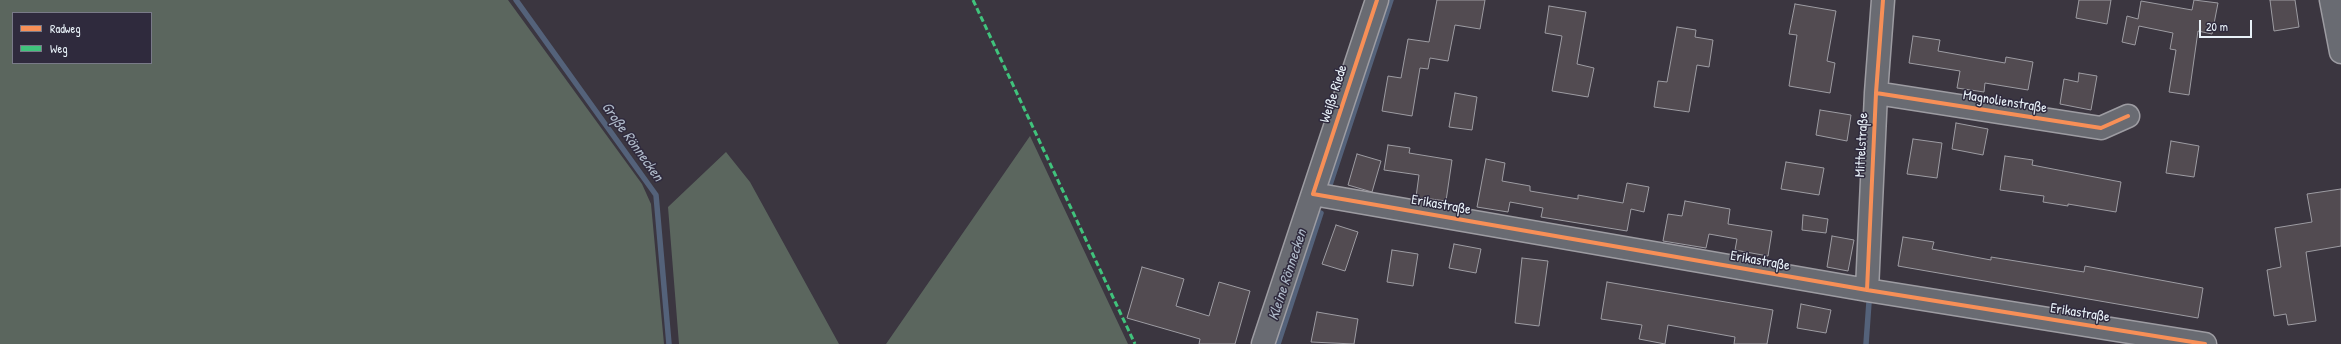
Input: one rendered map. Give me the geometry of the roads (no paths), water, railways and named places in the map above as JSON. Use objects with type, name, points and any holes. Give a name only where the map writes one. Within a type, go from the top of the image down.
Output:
[{"type":"street","name":"Weiße Riede","points":[[1263,344],[1376,0]]},
{"type":"street","name":"Mittelstraße","points":[[1866,290],[1876,93],[1883,0]]},
{"type":"street","points":[[2331,0],[2341,52]]},
{"type":"street","name":"Magnolienstraße","points":[[1876,93],[2101,128],[2128,116]]},
{"type":"street","name":"Erikastraße","points":[[1313,194],[1866,290],[2205,344]]},
{"type":"waterway","name":"Große Rönnecken","points":[[516,0],[656,195],[669,344]]},
{"type":"waterway","name":"Kleine Rönnecken","points":[[1329,188],[1391,0]]},
{"type":"waterway","name":"Kleine Rönnecken","points":[[1278,344],[1321,213]]},
{"type":"waterway","points":[[1866,344],[1869,302]]}]
